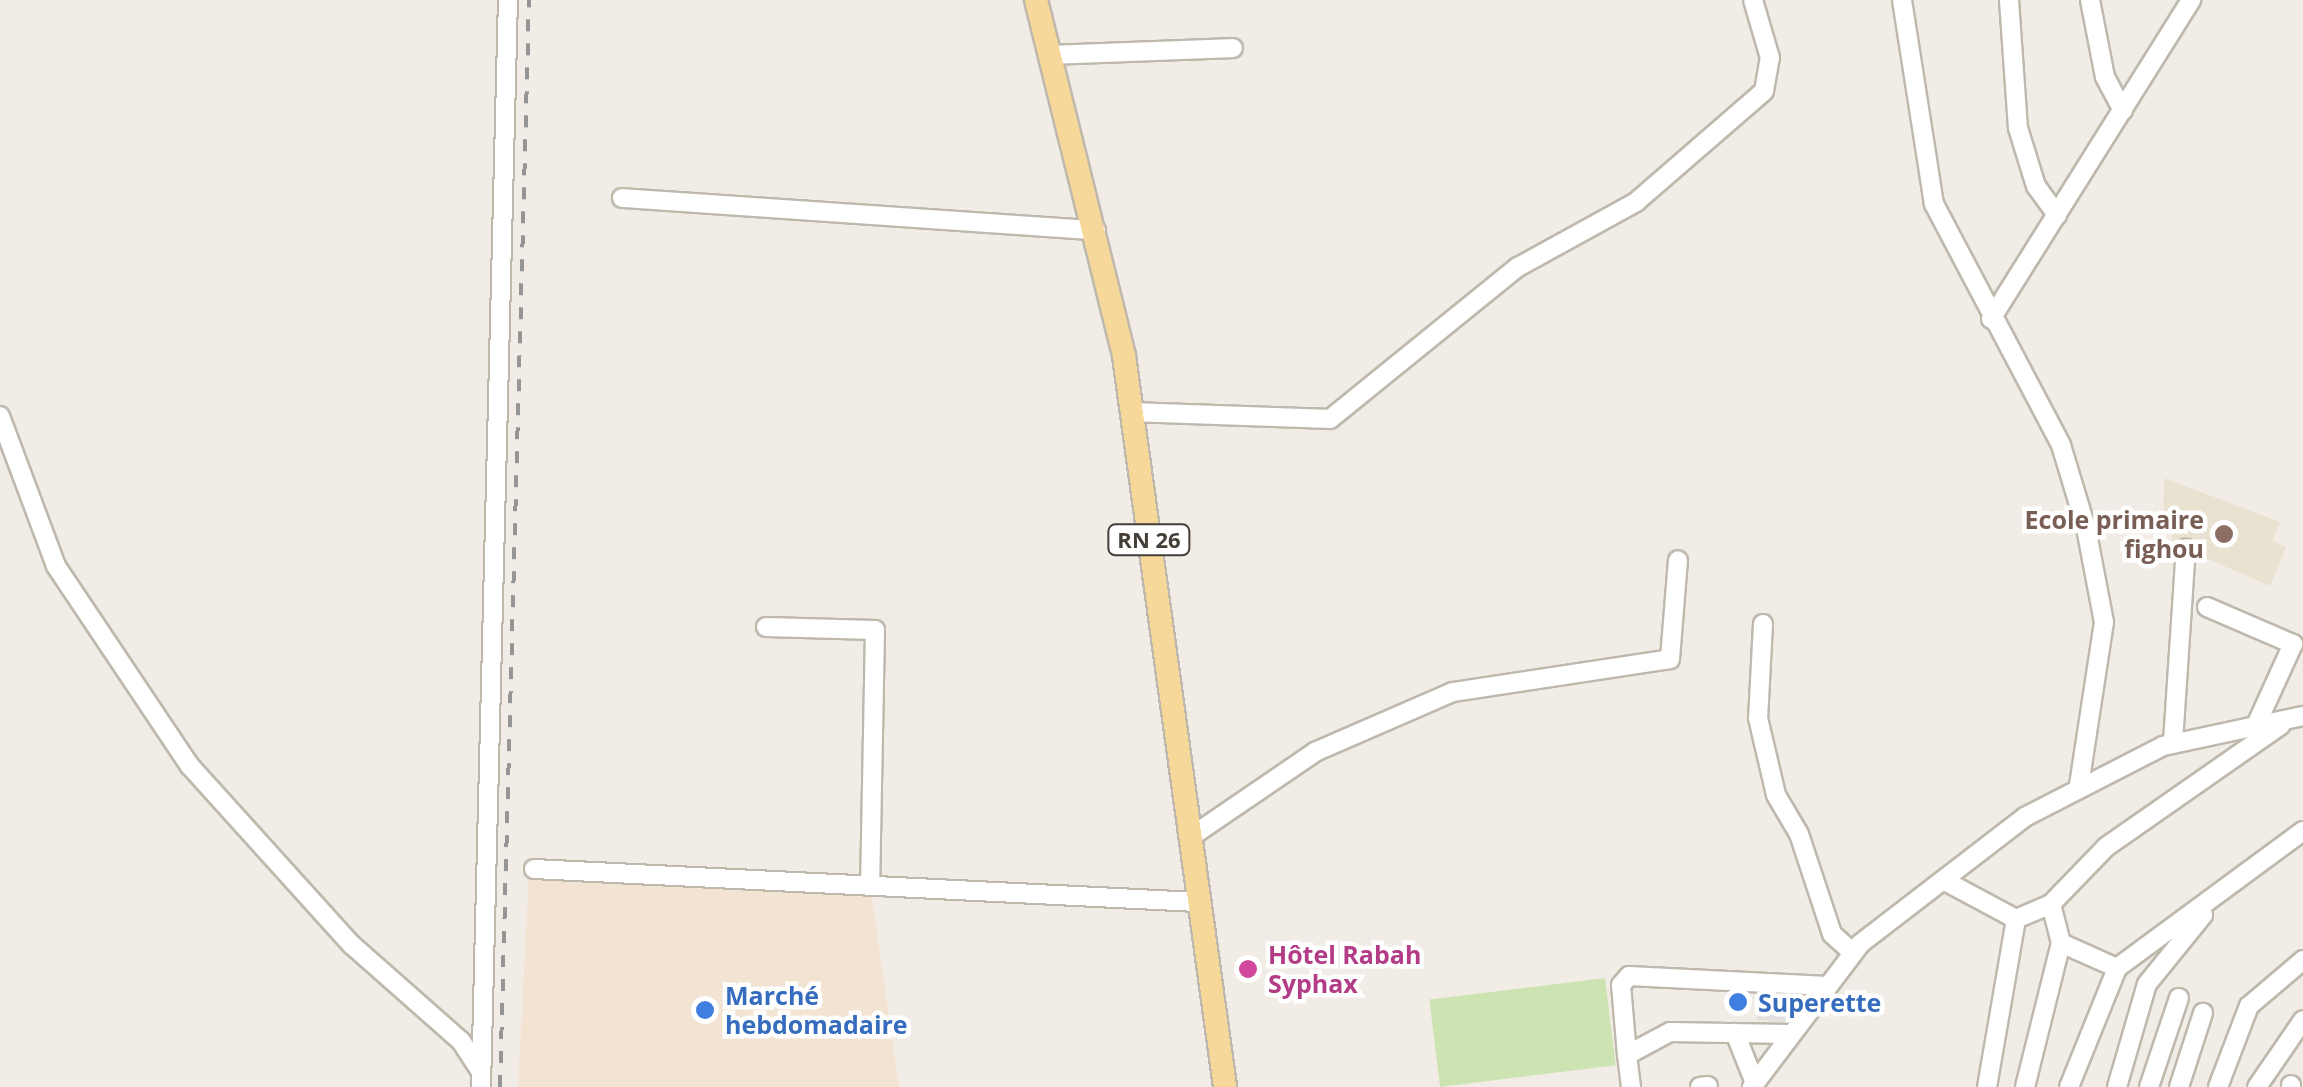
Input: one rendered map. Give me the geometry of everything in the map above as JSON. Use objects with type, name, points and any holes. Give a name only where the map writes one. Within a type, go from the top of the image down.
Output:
[{"type":"main road","name":"RN 26","points":[[1036,0],[1096,230],[1132,412],[1224,1087]]},
{"type":"street","points":[[482,1080],[508,0]]},
{"type":"street","points":[[1132,412],[1330,419],[1518,267],[1662,182],[1764,92],[1770,58],[1753,0]]},
{"type":"street","points":[[1902,0],[1934,204],[1991,320],[2061,445],[2104,622],[2079,784]]},
{"type":"street","points":[[2009,0],[2018,128],[2036,186],[2057,215]]},
{"type":"street","points":[[2090,0],[2104,77],[2123,110]]},
{"type":"street","points":[[1991,320],[2123,110],[2180,9],[2192,0]]},
{"type":"street","points":[[1051,56],[1234,48]]},
{"type":"street","points":[[622,198],[1096,230]]},
{"type":"street","points":[[0,416],[56,566],[190,766],[352,946],[451,1030],[482,1080]]},
{"type":"street","points":[[2174,742],[2186,548]]},
{"type":"street","points":[[1189,838],[1315,752],[1453,692],[1670,659],[1678,560]]},
{"type":"street","points":[[2207,608],[2292,644],[2257,724]]},
{"type":"street","points":[[1762,624],[1758,718],[1776,795],[1800,834],[1832,934],[1853,953]]},
{"type":"street","points":[[766,627],[875,630],[870,885]]},
{"type":"street","points":[[2016,919],[2051,904],[2106,846],[2281,724],[2303,716]]},
{"type":"street","points":[[1753,1085],[1853,953],[2079,784],[2174,742],[2257,724],[2281,724]]},
{"type":"street","points":[[2069,1087],[2117,968],[2220,896],[2303,830]]},
{"type":"street","points":[[534,869],[1198,902]]},
{"type":"street","points":[[1944,882],[2016,919]]},
{"type":"street","points":[[2117,1087],[2147,984],[2220,896]]},
{"type":"street","points":[[2026,1087],[2061,943],[2051,904]]},
{"type":"street","points":[[1987,1087],[2016,919]]},
{"type":"street","points":[[2061,943],[2117,968]]},
{"type":"street","points":[[2218,1087],[2250,1006],[2303,960]]},
{"type":"street","points":[[1631,1087],[1621,985],[1629,976],[1828,986]]},
{"type":"street","points":[[2149,1087],[2179,998]]},
{"type":"street","points":[[2180,1087],[2203,1013]]},
{"type":"street","points":[[2257,1087],[2303,1020]]},
{"type":"street","points":[[1627,1055],[1670,1032],[1790,1034]]},
{"type":"street","points":[[1734,1034],[1753,1085]]},
{"type":"street","points":[[1700,1087],[1708,1086]]},
{"type":"shaded area","name":"Ecole primaire fighou","points":[[2164,478],[2280,522],[2273,541],[2286,547],[2270,586],[2173,544],[2171,527],[2163,527]]},
{"type":"shaded area","name":"Marché hebdomadaire","points":[[529,873],[871,890],[899,1087],[518,1087]]},
{"type":"shaded area","points":[[1759,991],[1808,994],[1787,1023],[1757,1020]]},
{"type":"green space","points":[[1605,978],[1616,1065],[1440,1087],[1429,1000]]},
{"type":"railway","points":[[500,1087],[529,0]]},
{"type":"place","name":"Ecole primaire fighou","points":[[2224,534]]},
{"type":"place","name":"Hôtel Rabah Syphax","points":[[1248,969]]},
{"type":"place","name":"Superette","points":[[1738,1002]]},
{"type":"place","name":"Marché hebdomadaire","points":[[705,1010]]}]
